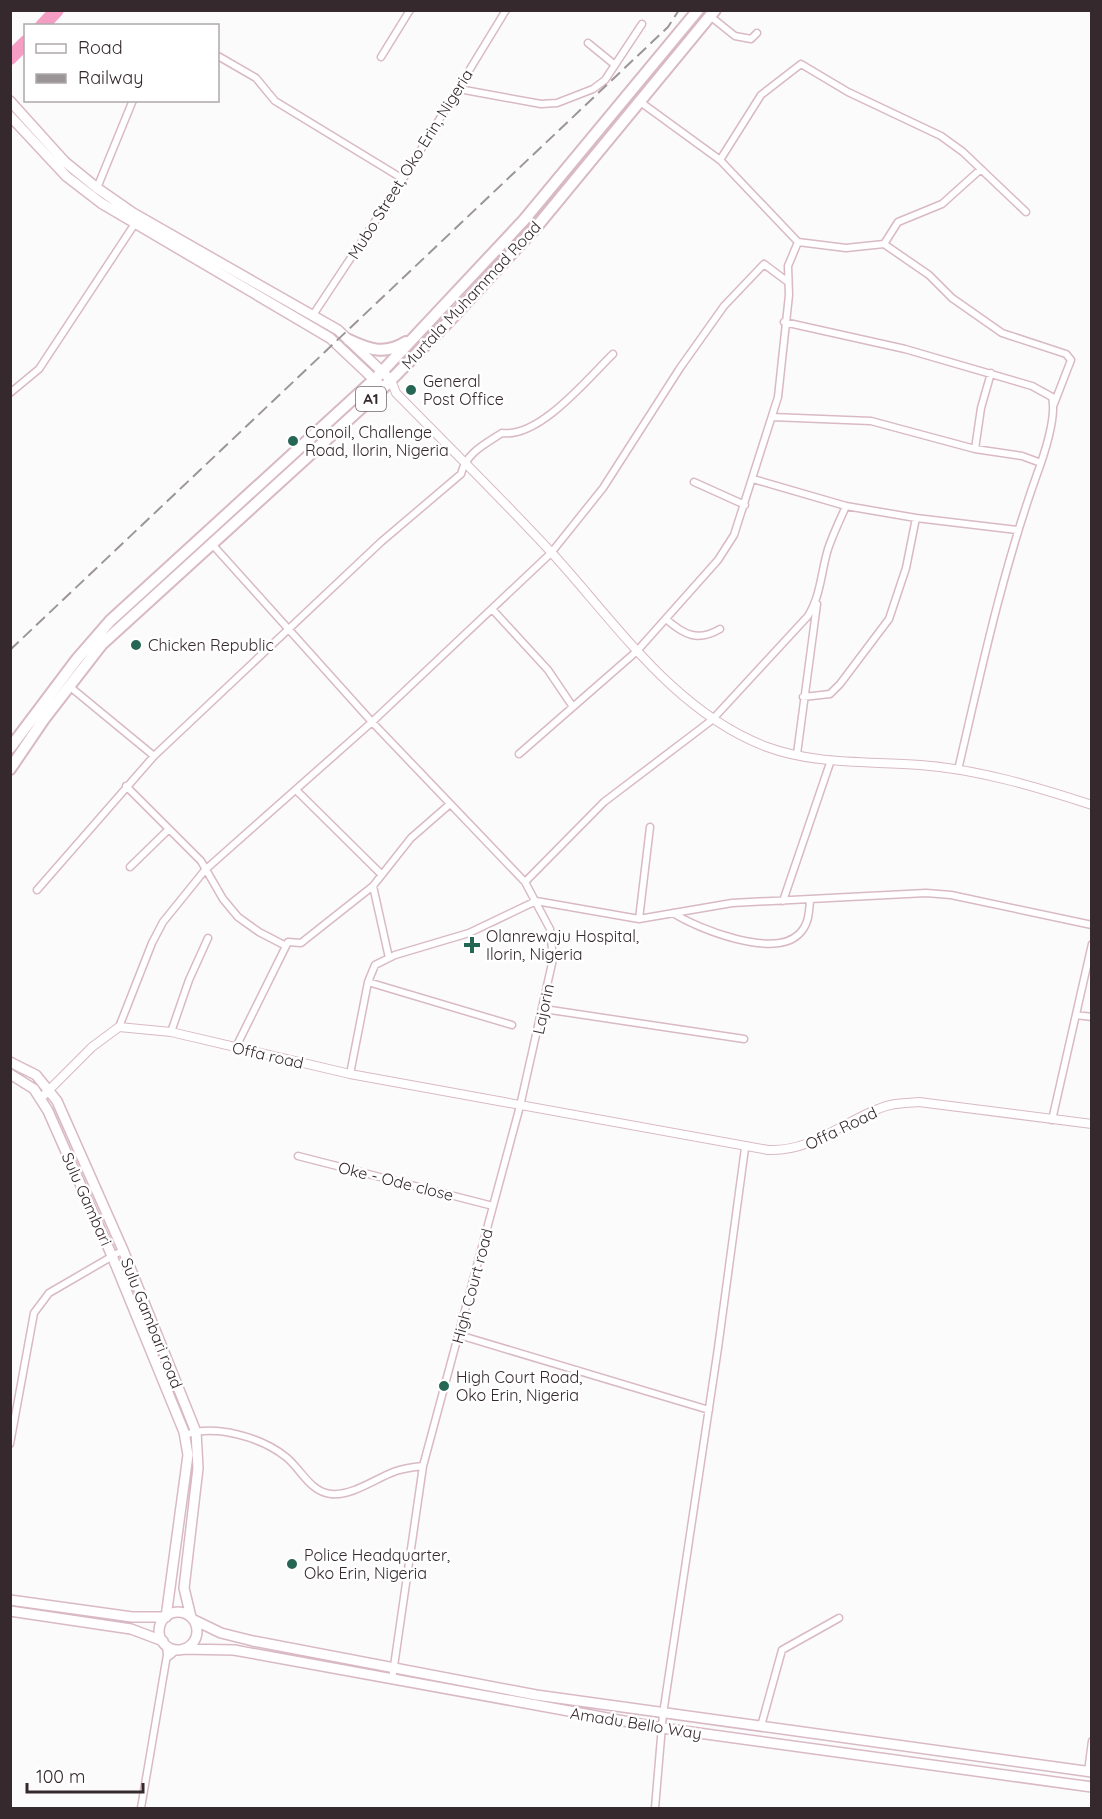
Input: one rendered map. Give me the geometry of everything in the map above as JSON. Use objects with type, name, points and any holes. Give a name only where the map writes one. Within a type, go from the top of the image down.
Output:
[{"type":"highway","name":"Murtala Muhammad Road","points":[[10,758],[110,621],[382,380],[421,332],[524,220],[698,10]]},
{"type":"highway","name":"Murtala Muhammad Road","points":[[10,748],[69,686],[116,629],[382,380],[537,225],[712,13]]},
{"type":"highway","points":[[349,340],[369,349],[382,351],[398,347],[421,332]]},
{"type":"highway","points":[[10,768],[40,716]]},
{"type":"main road","points":[[10,101],[67,164],[97,188],[133,213],[313,315],[349,340],[382,380]]},
{"type":"main road","points":[[10,116],[66,176],[134,225],[330,338],[382,380]]},
{"type":"main road","name":"Sulu Gambari road","points":[[10,1062],[31,1072],[50,1090],[123,1250],[196,1431],[198,1468],[184,1588],[192,1619]]},
{"type":"main road","name":"Sulu Gambari","points":[[10,1074],[24,1082],[41,1098],[112,1256],[185,1435],[188,1465],[166,1617]]},
{"type":"main road","points":[[10,1600],[132,1617],[166,1617],[178,1612],[192,1619],[196,1637],[191,1645],[180,1649],[131,1629],[10,1611]]},
{"type":"main road","points":[[164,1643],[160,1628],[166,1617]]},
{"type":"main road","name":"Amadu Bello Way","points":[[192,1619],[241,1639],[394,1669],[663,1714],[1090,1772]]},
{"type":"main road","name":"Amadu Bello Way","points":[[180,1649],[234,1650],[662,1728],[1092,1787]]},
{"type":"street","points":[[381,57],[410,10]]},
{"type":"street","name":"Mubo Street, Oko Erin, Nigeria","points":[[313,315],[403,179],[459,89],[502,12]]},
{"type":"street","points":[[712,13],[742,39],[751,39],[757,33]]},
{"type":"street","points":[[459,89],[541,104],[557,103],[593,89],[605,80],[642,24]]},
{"type":"street","points":[[588,43],[615,65]]},
{"type":"street","points":[[219,57],[256,78],[275,101],[403,179]]},
{"type":"street","points":[[720,160],[761,95],[801,64],[848,92],[941,136],[981,169],[1026,212]]},
{"type":"street","points":[[638,101],[720,160],[798,242],[846,248],[884,244],[929,275],[952,298],[1002,333],[1066,354],[1071,360],[1071,367],[1054,405],[1041,463],[1017,530],[989,635],[958,770]]},
{"type":"street","points":[[97,188],[132,102]]},
{"type":"street","points":[[884,244],[898,222],[942,204],[981,169]]},
{"type":"street","points":[[10,393],[39,369],[134,225]]},
{"type":"street","points":[[519,754],[637,651],[718,560],[734,535],[778,397],[784,322],[789,295],[788,266],[798,242]]},
{"type":"street","points":[[41,1098],[92,1047],[119,1027],[152,944],[164,922],[205,870],[372,722],[551,553],[603,488],[680,368],[724,306],[764,264],[788,282]]},
{"type":"street","points":[[784,322],[905,349],[1032,386],[1052,397],[1054,405]]},
{"type":"street","points":[[37,890],[154,756],[381,542],[461,474],[464,462],[502,433],[515,435],[544,418],[575,393],[613,354]]},
{"type":"street","points":[[975,449],[981,408],[990,374]]},
{"type":"street","points":[[382,380],[551,553],[637,651],[712,720],[767,747],[797,754],[831,760],[958,770],[1092,805]]},
{"type":"street","points":[[772,417],[871,422],[975,449],[1022,456],[1041,463]]},
{"type":"street","points":[[753,479],[846,506],[916,518],[1017,530]]},
{"type":"street","points":[[694,482],[745,505]]},
{"type":"street","points":[[797,754],[820,576],[828,548],[846,506]]},
{"type":"street","points":[[803,697],[830,694],[888,619],[906,568],[916,518]]},
{"type":"street","name":"Lajorin","points":[[211,542],[372,722],[525,882],[537,901],[550,929],[554,946],[544,1009],[520,1106]]},
{"type":"street","points":[[525,882],[604,802],[712,720],[808,616],[818,597]]},
{"type":"street","points":[[492,609],[548,670],[573,707]]},
{"type":"street","points":[[666,620],[690,636],[709,636],[720,629]]},
{"type":"street","points":[[69,686],[154,756]]},
{"type":"street","points":[[783,901],[831,760]]},
{"type":"street","points":[[126,786],[201,861],[223,899],[238,917],[286,946]]},
{"type":"street","points":[[296,790],[381,874]]},
{"type":"street","points":[[236,1047],[288,942],[301,943],[373,886],[417,832],[450,804]]},
{"type":"street","points":[[639,919],[650,827]]},
{"type":"street","points":[[130,867],[170,829]]},
{"type":"street","points":[[373,886],[389,958]]},
{"type":"street","points":[[350,1074],[368,982],[375,965],[389,958],[469,933],[537,901],[639,919],[705,906],[926,893],[951,895],[1092,925]]},
{"type":"street","points":[[673,913],[708,931],[749,941],[780,942],[790,941],[805,927],[810,900]]},
{"type":"street","points":[[171,1032],[189,980],[208,938]]},
{"type":"street","points":[[1052,1120],[1092,944]]},
{"type":"street","points":[[368,982],[512,1025]]},
{"type":"street","points":[[544,1009],[744,1040]]},
{"type":"street","points":[[1076,1015],[1092,1017]]},
{"type":"street","name":"Offa road","points":[[119,1027],[171,1032],[350,1074],[520,1106]]},
{"type":"street","name":"Offa Road","points":[[520,1106],[745,1148],[782,1151],[797,1149],[878,1109],[897,1103],[920,1102],[1092,1124]]},
{"type":"street","name":"High Court road","points":[[392,1680],[423,1466],[520,1106]]},
{"type":"street","points":[[655,1809],[663,1714],[709,1410],[745,1148]]},
{"type":"street","name":"Oke - Ode close","points":[[298,1156],[493,1206]]},
{"type":"street","points":[[10,1444],[34,1313],[49,1293],[123,1250]]},
{"type":"street","points":[[459,1335],[709,1410]]},
{"type":"street","points":[[185,1435],[196,1431],[212,1431],[232,1435],[276,1450],[314,1486],[331,1494],[350,1491],[396,1472],[423,1466]]},
{"type":"street","points":[[761,1726],[778,1656],[782,1650],[839,1617]]},
{"type":"street","points":[[141,1809],[165,1661],[164,1643]]},
{"type":"street","points":[[165,1661],[180,1649]]},
{"type":"street","points":[[1090,1772],[1092,1740]]},
{"type":"waterway","points":[[44,24],[57,10]]},
{"type":"waterway","points":[[10,58],[24,44]]},
{"type":"railway","points":[[10,650],[668,27],[679,10]]},
{"type":"place","name":"General Post Office","points":[[411,390]]},
{"type":"place","name":"Conoil, Challenge Road, Ilorin, Nigeria","points":[[293,441]]},
{"type":"place","name":"Chicken Republic","points":[[136,645]]},
{"type":"place","name":"Olanrewaju Hospital, Ilorin, Nigeria","points":[[472,945]]},
{"type":"place","name":"High Court Road, Oko Erin, Nigeria","points":[[444,1386]]},
{"type":"place","name":"Police Headquarter, Oko Erin, Nigeria","points":[[292,1564]]}]
